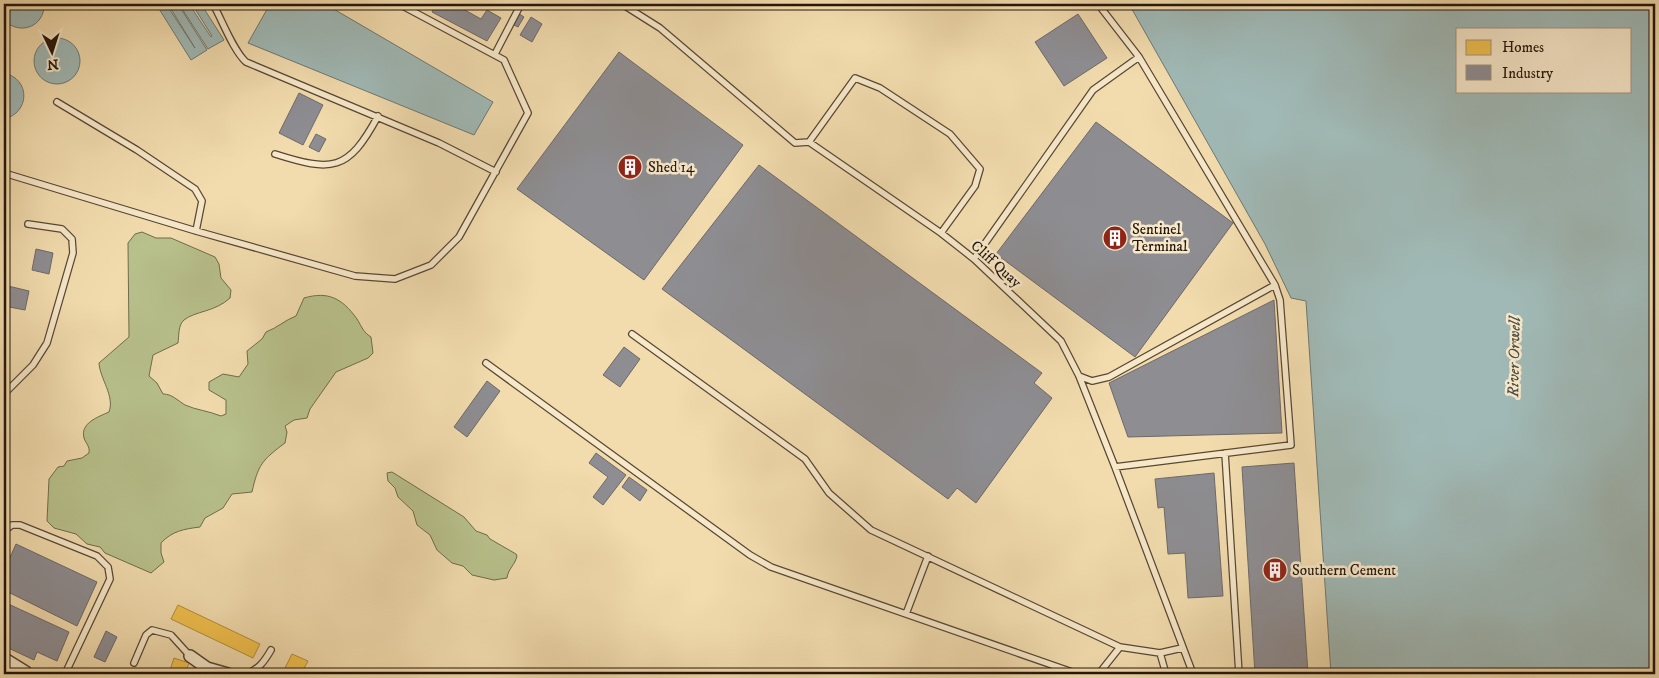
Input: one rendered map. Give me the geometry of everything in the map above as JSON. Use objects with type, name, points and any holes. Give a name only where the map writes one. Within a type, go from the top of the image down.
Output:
[{"type":"street","points":[[190,656],[205,671],[228,674]]},
{"type":"street","points":[[4,661],[25,674]]},
{"type":"lane","points":[[213,4],[230,33],[238,54],[246,62],[378,116],[439,143],[496,172]]},
{"type":"lane","points":[[494,54],[521,4]]},
{"type":"lane","name":"Cliff Quay","points":[[622,4],[660,28],[795,143],[810,142],[942,233],[974,259],[1061,341],[1079,376],[1193,674]]},
{"type":"lane","points":[[1098,4],[1139,57],[1275,285],[1280,300],[1291,445],[1115,467]]},
{"type":"lane","points":[[4,173],[196,231],[355,276],[395,279],[431,265],[459,237],[528,113],[504,60],[404,5]]},
{"type":"lane","points":[[974,259],[1093,90],[1139,57]]},
{"type":"lane","points":[[810,142],[856,78],[880,88],[950,134],[980,168],[976,186],[942,233]]},
{"type":"lane","points":[[57,102],[137,150],[195,189],[202,201],[196,231]]},
{"type":"lane","points":[[275,154],[310,165],[332,164],[348,156],[365,139],[378,116]]},
{"type":"lane","points":[[4,394],[33,365],[47,343],[73,253],[72,239],[62,229],[28,224]]},
{"type":"lane","points":[[1079,376],[1092,381],[1109,377],[1275,285]]},
{"type":"lane","points":[[632,334],[805,459],[829,493],[871,530],[1120,647],[1160,653],[1182,648]]},
{"type":"lane","points":[[486,364],[750,555],[771,567],[1078,674]]},
{"type":"lane","points":[[1225,453],[1239,674]]},
{"type":"lane","points":[[4,531],[8,526],[16,524],[97,556],[104,561],[110,573],[107,585],[65,674]]},
{"type":"lane","points":[[906,614],[928,556]]},
{"type":"lane","points":[[134,663],[146,635],[152,630],[171,635],[190,656]]},
{"type":"lane","points":[[1094,674],[1101,672],[1120,647]]},
{"type":"lane","points":[[246,674],[256,670],[263,663],[270,650]]},
{"type":"lane","points":[[1160,653],[1166,674]]},
{"type":"green space","points":[[142,232],[156,238],[171,238],[215,257],[219,264],[221,278],[231,290],[230,298],[224,303],[184,320],[180,328],[178,343],[153,355],[149,376],[157,383],[163,394],[172,396],[185,405],[194,408],[221,416],[226,414],[226,400],[209,390],[209,382],[223,374],[239,377],[248,364],[247,351],[262,339],[266,332],[296,316],[304,298],[313,296],[320,295],[334,298],[346,306],[364,331],[371,337],[373,353],[368,358],[336,372],[310,409],[307,418],[294,420],[285,426],[287,432],[285,443],[262,464],[256,475],[252,492],[232,494],[223,508],[205,518],[200,527],[179,531],[161,543],[161,553],[164,562],[151,573],[105,553],[100,547],[87,544],[76,534],[54,528],[47,521],[49,479],[58,467],[64,466],[67,461],[82,458],[89,453],[83,433],[85,428],[91,421],[109,412],[109,394],[99,363],[129,337],[128,243],[135,234]]},
{"type":"green space","points":[[392,472],[464,517],[476,531],[487,535],[490,539],[516,554],[516,559],[507,578],[494,580],[472,575],[463,566],[452,563],[437,550],[430,535],[417,525],[413,511],[398,497],[395,488],[388,481],[387,473]]},
{"type":"water","points":[[4,4],[44,4],[43,12],[36,23],[24,28],[10,25],[4,20]]},
{"type":"water","points":[[156,4],[166,4],[195,48],[168,4],[178,4],[207,50],[191,60]]},
{"type":"water","points":[[179,4],[189,4],[211,37],[192,4],[201,4],[224,40],[208,49]]},
{"type":"water","points":[[270,4],[325,4],[493,102],[474,135],[248,43]]},
{"type":"water","name":"River Orwell","points":[[1129,4],[1655,4],[1655,674],[1331,674],[1306,301],[1291,298],[1265,244]]},
{"type":"water","points":[[57,38],[70,42],[76,48],[80,61],[76,74],[70,80],[57,84],[44,80],[38,74],[34,61],[38,48],[44,42]]},
{"type":"water","points":[[4,73],[13,76],[19,82],[24,96],[19,110],[13,116],[4,119]]},
{"type":"building: Homes","points":[[178,605],[260,644],[253,658],[171,619]]},
{"type":"building: Homes","points":[[292,654],[308,661],[301,674],[282,674]]},
{"type":"building: Homes","points":[[174,658],[189,663],[185,674],[169,673]]},
{"type":"building: Industry","points":[[436,4],[454,4],[481,19],[487,10],[501,18],[487,41],[432,12]]},
{"type":"building: Industry","points":[[518,13],[524,17],[518,27],[512,24]]},
{"type":"building: Industry","points":[[1078,14],[1107,58],[1064,86],[1035,42]]},
{"type":"building: Industry","points":[[531,17],[542,24],[532,42],[520,35]]},
{"type":"building: Industry","name":"Shed 14","points":[[619,52],[743,145],[644,280],[517,189]]},
{"type":"building: Industry","points":[[299,93],[323,105],[303,145],[279,133]]},
{"type":"building: Industry","name":"Sentinel Terminal","points":[[1096,122],[1233,223],[1135,357],[996,254]]},
{"type":"building: Industry","points":[[316,134],[326,139],[319,152],[309,147]]},
{"type":"building: Industry","points":[[759,165],[1042,373],[1034,383],[1052,398],[976,503],[957,488],[948,499],[662,289]]},
{"type":"building: Industry","points":[[36,249],[53,253],[49,274],[32,270]]},
{"type":"building: Industry","points":[[4,285],[29,291],[25,310],[4,306]]},
{"type":"building: Industry","points":[[1274,300],[1282,433],[1128,437],[1109,383]]},
{"type":"building: Industry","points":[[624,347],[640,359],[620,387],[603,375]]},
{"type":"building: Industry","points":[[487,381],[500,391],[467,437],[454,427]]},
{"type":"building: Industry","points":[[596,453],[626,475],[603,505],[593,497],[608,477],[589,463]]},
{"type":"building: Industry","name":"Southern Cement","points":[[1294,463],[1308,674],[1255,674],[1242,467]]},
{"type":"building: Industry","points":[[1214,473],[1223,596],[1188,598],[1185,553],[1168,554],[1164,507],[1158,508],[1155,479]]},
{"type":"building: Industry","points":[[629,477],[647,490],[640,501],[622,487]]},
{"type":"building: Industry","points":[[16,544],[97,582],[77,626],[4,590],[4,571]]},
{"type":"building: Industry","points":[[4,602],[69,632],[57,661],[37,652],[34,660],[4,646]]},
{"type":"building: Industry","points":[[106,631],[117,637],[105,662],[94,657]]},
{"type":"place","name":"Shed 14","points":[[630,167]]},
{"type":"place","name":"Sentinel Terminal","points":[[1115,238]]},
{"type":"place","name":"Southern Cement","points":[[1275,570]]}]
